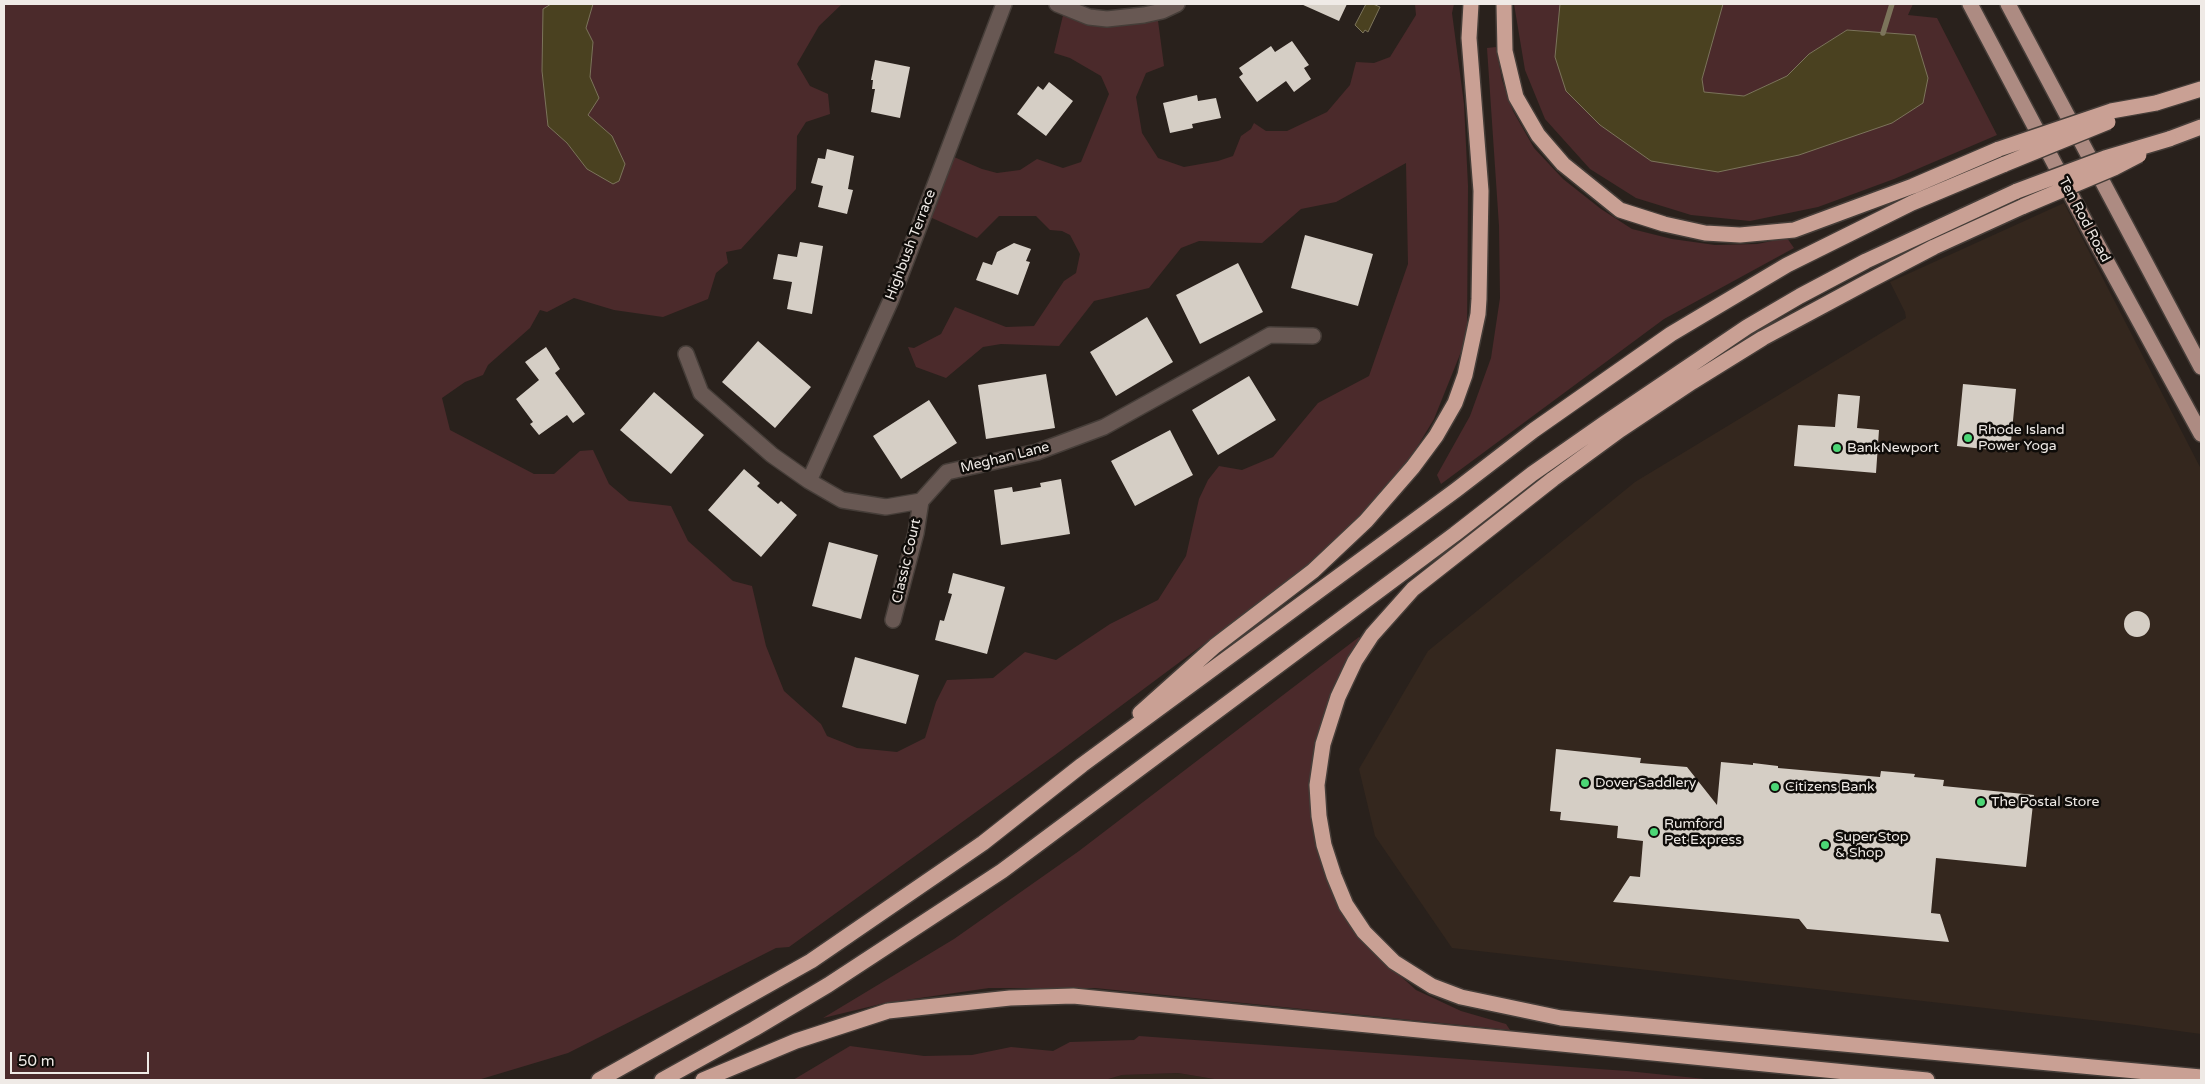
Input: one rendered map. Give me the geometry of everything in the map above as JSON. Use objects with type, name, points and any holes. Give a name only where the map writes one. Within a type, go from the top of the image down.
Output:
[{"type":"highway","points":[[1082,765],[1215,646],[1313,570],[1366,521],[1413,467],[1436,436],[1455,403],[1465,376],[1478,314],[1479,299],[1481,190],[1469,38],[1471,4]]},
{"type":"highway","points":[[1504,4],[1505,52],[1516,97],[1538,134],[1563,164],[1620,210],[1664,224],[1705,233],[1740,235],[1794,230],[1913,186],[1999,149],[2111,111],[2156,103]]},
{"type":"highway","points":[[599,1080],[710,1020],[811,961],[983,843],[1082,765],[1456,490],[1534,430],[1671,334],[1787,266],[1912,203],[2156,103],[2201,89]]},
{"type":"highway","points":[[662,1080],[828,985],[1002,872],[1416,564],[1532,474],[1747,327],[1866,261],[2016,191],[2105,158],[2169,139],[2201,126]]},
{"type":"highway","points":[[2169,139],[2114,168],[1934,247],[1763,338],[1620,430],[1553,480],[1413,590],[1372,635],[1355,661],[1338,697],[1323,744],[1317,786],[1319,816],[1324,845],[1346,905],[1364,932],[1394,962],[1432,986],[1461,998],[1561,1018],[2201,1077]]},
{"type":"highway","points":[[703,1080],[796,1041],[888,1011],[1010,998],[1073,996],[1926,1080]]},
{"type":"main road","name":"Ten Rod Road","points":[[1970,4],[2089,229],[2201,434]]},
{"type":"main road","points":[[2008,4],[2201,367]]},
{"type":"street","name":"Highbush Terrace","points":[[809,482],[891,300],[1004,4]]},
{"type":"street","points":[[1057,4],[1089,16],[1107,19],[1144,15],[1162,11],[1177,4]]},
{"type":"street","name":"Meghan Lane","points":[[921,501],[947,472],[1037,452],[1104,427],[1270,335],[1313,336]]},
{"type":"street","points":[[686,354],[701,392],[772,455],[809,482],[842,500],[886,507],[921,501]]},
{"type":"street","name":"Classic Court","points":[[893,620],[916,533],[921,501]]},
{"type":"shaded area","points":[[4,4],[551,4],[543,9],[542,71],[548,126],[567,143],[587,169],[612,136],[587,115],[598,98],[590,77],[593,42],[586,28],[593,4],[842,4],[819,26],[797,64],[810,86],[828,94],[830,114],[806,122],[797,136],[796,189],[741,249],[726,252],[728,263],[716,273],[708,299],[663,317],[614,310],[574,298],[547,312],[540,310],[530,328],[488,365],[483,375],[465,382],[442,398],[450,430],[534,474],[554,474],[580,451],[593,450],[609,484],[629,501],[671,506],[688,541],[733,581],[752,586],[766,646],[784,691],[821,724],[827,736],[857,748],[897,752],[925,738],[936,702],[947,680],[993,678],[1025,652],[1056,660],[1110,624],[1158,600],[1186,556],[1199,499],[1208,480],[1219,466],[1242,470],[1273,457],[1318,403],[1369,376],[1408,264],[1406,163],[1336,202],[1301,209],[1262,243],[1199,241],[1181,248],[1149,288],[1094,301],[1059,346],[1001,344],[983,347],[946,378],[916,367],[908,347],[914,348],[941,334],[955,307],[1006,327],[1034,326],[1064,281],[1076,273],[1080,254],[1070,235],[1062,231],[1050,230],[1036,216],[999,216],[977,238],[923,214],[947,154],[982,169],[997,173],[1020,170],[1037,159],[1063,168],[1081,162],[1109,94],[1101,76],[1070,58],[1054,53],[1065,7],[1090,14],[1157,13],[1164,66],[1146,73],[1136,97],[1142,133],[1158,158],[1184,167],[1218,161],[1233,156],[1241,136],[1251,129],[1254,123],[1266,131],[1287,131],[1327,112],[1350,85],[1356,62],[1374,63],[1390,57],[1416,15],[1415,4],[1454,4],[1452,13],[1464,104],[1468,186],[1467,337],[1434,419],[1390,492],[1270,599],[1251,609],[1055,755],[789,947],[776,948],[568,1053],[478,1080],[4,1080]]},
{"type":"shaded area","points":[[551,4],[593,4],[586,28],[593,42],[590,77],[599,98],[588,115],[612,136],[625,164],[619,181],[613,184],[587,169],[567,143],[548,126],[542,71],[543,9]]},
{"type":"shaded area","points":[[1366,4],[1380,7],[1368,32],[1365,30],[1363,33],[1355,25]]},
{"type":"shaded area","points":[[1514,4],[1560,4],[1555,57],[1651,161],[1915,35],[1847,30],[1809,54],[1787,76],[1744,96],[1704,92],[1702,79],[1723,4],[1913,4],[1908,15],[1937,18],[1997,135],[1894,179],[1818,207],[1750,221],[1691,215],[1636,198],[1590,169],[1545,119],[1525,70]]},
{"type":"shaded area","points":[[1560,4],[1723,4],[1702,79],[1704,92],[1744,96],[1787,76],[1809,54],[1847,30],[1915,35],[1928,78],[1923,103],[1892,123],[1799,155],[1718,172],[1651,161],[1600,125],[1566,91],[1555,57]]},
{"type":"shaded area","points":[[1496,47],[1502,80],[1513,111],[1534,148],[1563,179],[1601,209],[1632,229],[1672,239],[1715,245],[1757,244],[1787,238],[1794,248],[1664,319],[1441,484],[1437,475],[1470,416],[1491,358],[1500,298],[1499,226],[1487,48]]},
{"type":"shaded area","points":[[2064,203],[2201,469],[2201,1034],[1452,948],[1375,836],[1359,769],[1428,651],[1635,482],[1906,318],[1905,312],[1890,282]]},
{"type":"shaded area","points":[[1359,637],[1363,642],[1323,720],[1323,863],[1377,955],[1416,990],[1461,1011],[1506,1024],[1510,1030],[1095,988],[989,988],[885,1003],[823,1018],[954,939],[1079,851]]},
{"type":"shaded area","points":[[1139,1036],[1627,1071],[1715,1080],[1220,1080],[1178,1073],[1122,1075],[1105,1080],[793,1080],[850,1046],[924,1056],[972,1055],[1011,1047],[1053,1051],[1070,1042],[1134,1040]]},
{"type":"shaded area","points":[[1178,1073],[1220,1080],[1105,1080],[1122,1075]]},
{"type":"building","points":[[1301,4],[1347,4],[1339,21]]},
{"type":"building","points":[[1292,41],[1309,65],[1304,68],[1311,79],[1294,92],[1286,81],[1257,102],[1239,77],[1243,74],[1239,68],[1271,46],[1275,52]]},
{"type":"building","points":[[875,60],[910,67],[900,118],[871,112],[875,89],[872,89],[873,80],[871,80]]},
{"type":"building","points":[[1049,82],[1073,101],[1046,136],[1017,114],[1038,86],[1043,90]]},
{"type":"building","points":[[1197,95],[1198,101],[1216,98],[1221,118],[1192,124],[1193,128],[1170,133],[1163,103]]},
{"type":"building","points":[[827,149],[854,156],[848,189],[853,190],[847,214],[818,207],[823,186],[811,183],[818,158],[825,159]]},
{"type":"building","points":[[1305,235],[1373,254],[1358,306],[1291,288]]},
{"type":"building","points":[[800,242],[823,246],[812,314],[787,309],[792,282],[773,279],[778,254],[797,257]]},
{"type":"building","points":[[1014,243],[1031,249],[1026,261],[1030,262],[1018,295],[976,280],[983,262],[992,265],[997,252]]},
{"type":"building","points":[[1238,263],[1263,312],[1200,344],[1176,295]]},
{"type":"building","points":[[1147,317],[1173,362],[1116,396],[1090,352]]},
{"type":"building","points":[[758,341],[811,387],[775,428],[722,382]]},
{"type":"building","points":[[546,347],[560,369],[555,373],[585,414],[573,423],[567,415],[539,435],[530,424],[533,422],[516,399],[539,380],[525,362]]},
{"type":"building","points":[[1046,374],[1055,428],[986,439],[978,385]]},
{"type":"building","points":[[1249,376],[1276,420],[1218,455],[1192,410]]},
{"type":"building","points":[[1963,384],[2016,389],[2010,452],[1957,446]]},
{"type":"building","points":[[654,392],[704,435],[671,474],[620,430]]},
{"type":"building","name":"BankNewport","points":[[1838,394],[1860,396],[1857,428],[1879,430],[1876,473],[1794,466],[1798,425],[1835,427]]},
{"type":"building","points":[[929,400],[957,443],[901,479],[873,436]]},
{"type":"building","points":[[1170,430],[1193,475],[1135,506],[1111,461]]},
{"type":"building","points":[[744,469],[760,483],[757,486],[778,504],[781,501],[797,515],[761,557],[708,510]]},
{"type":"building","points":[[1061,479],[1070,534],[1001,545],[994,490],[1012,487],[1013,492],[1041,487],[1040,483]]},
{"type":"building","points":[[829,542],[878,555],[861,619],[812,606]]},
{"type":"building","points":[[953,573],[1005,587],[987,654],[935,640],[940,620],[944,621],[952,594],[948,593]]},
{"type":"building","points":[[2137,611],[2146,615],[2150,624],[2146,633],[2137,637],[2128,633],[2124,624],[2128,615]]},
{"type":"building","points":[[855,657],[919,675],[906,724],[842,707]]},
{"type":"building","name":"Super Stop & Shop","points":[[1556,749],[1641,758],[1640,763],[1687,767],[1717,805],[1721,762],[1753,765],[1753,763],[1778,766],[1778,768],[1880,777],[1881,771],[1915,774],[1914,777],[1944,780],[1943,786],[2034,795],[2026,867],[1936,858],[1931,913],[1940,914],[1949,942],[1807,929],[1799,919],[1613,902],[1630,876],[1640,877],[1643,841],[1617,838],[1618,826],[1560,820],[1561,812],[1550,811]]},
{"type":"waterway","points":[[1883,33],[1892,4]]},
{"type":"place","name":"Rhode Island Power Yoga","points":[[1968,438]]},
{"type":"place","name":"BankNewport","points":[[1837,448]]},
{"type":"place","name":"Dover Saddlery","points":[[1585,783]]},
{"type":"place","name":"Citizens Bank","points":[[1775,787]]},
{"type":"place","name":"The Postal Store","points":[[1981,802]]},
{"type":"place","name":"Rumford Pet Express","points":[[1654,832]]},
{"type":"place","name":"Super Stop & Shop","points":[[1825,845]]}]
